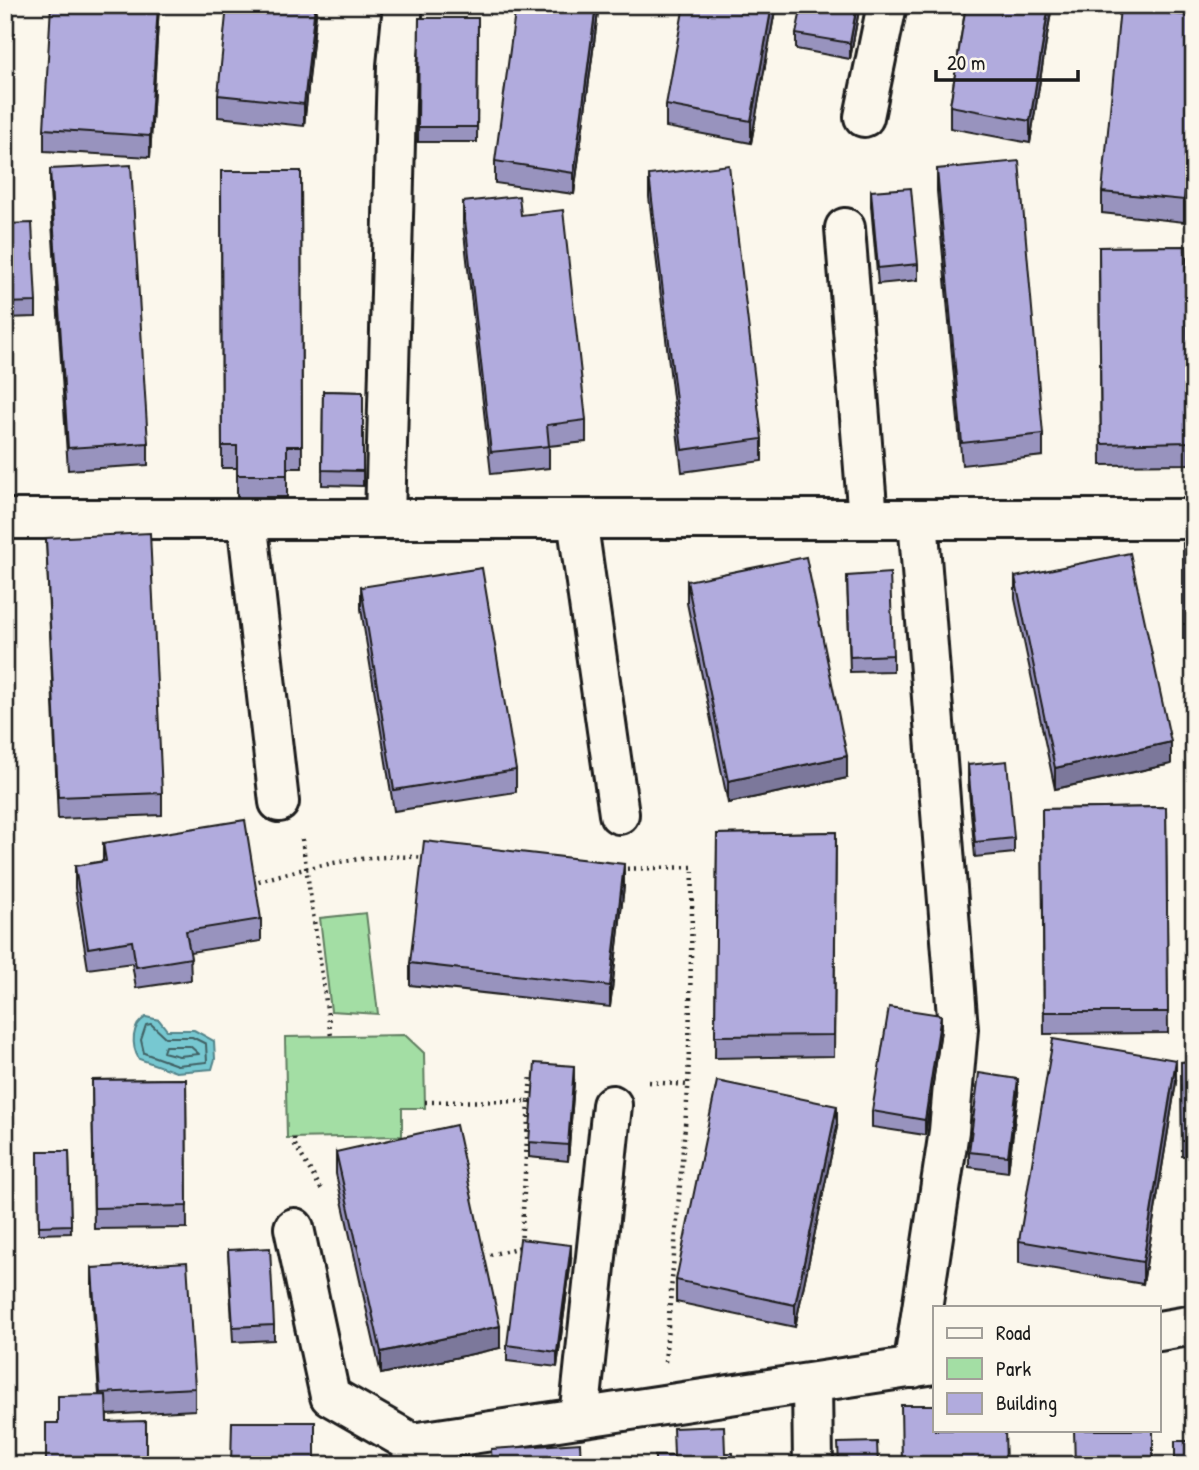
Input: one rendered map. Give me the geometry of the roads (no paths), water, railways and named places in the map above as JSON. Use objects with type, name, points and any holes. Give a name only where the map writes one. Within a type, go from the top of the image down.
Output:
[{"type":"street","points":[[385,519],[397,66],[403,5]]},
{"type":"street","points":[[864,117],[887,5]]},
{"type":"street","points":[[845,228],[868,519]]},
{"type":"street","points":[[5,519],[1194,519]]},
{"type":"street","points":[[247,519],[279,802]]},
{"type":"street","points":[[577,519],[619,814]]},
{"type":"street","points":[[294,1228],[330,1396],[413,1454],[579,1418],[924,1366],[958,1030],[918,519]]},
{"type":"street","points":[[579,1418],[612,1105]]},
{"type":"street","points":[[1160,1331],[1194,1325]]},
{"type":"street","points":[[812,1383],[813,1465]]},
{"type":"water","points":[[146,1017],[159,1020],[167,1030],[194,1030],[214,1041],[215,1059],[212,1069],[176,1072],[139,1059],[135,1048],[135,1030]]}]
